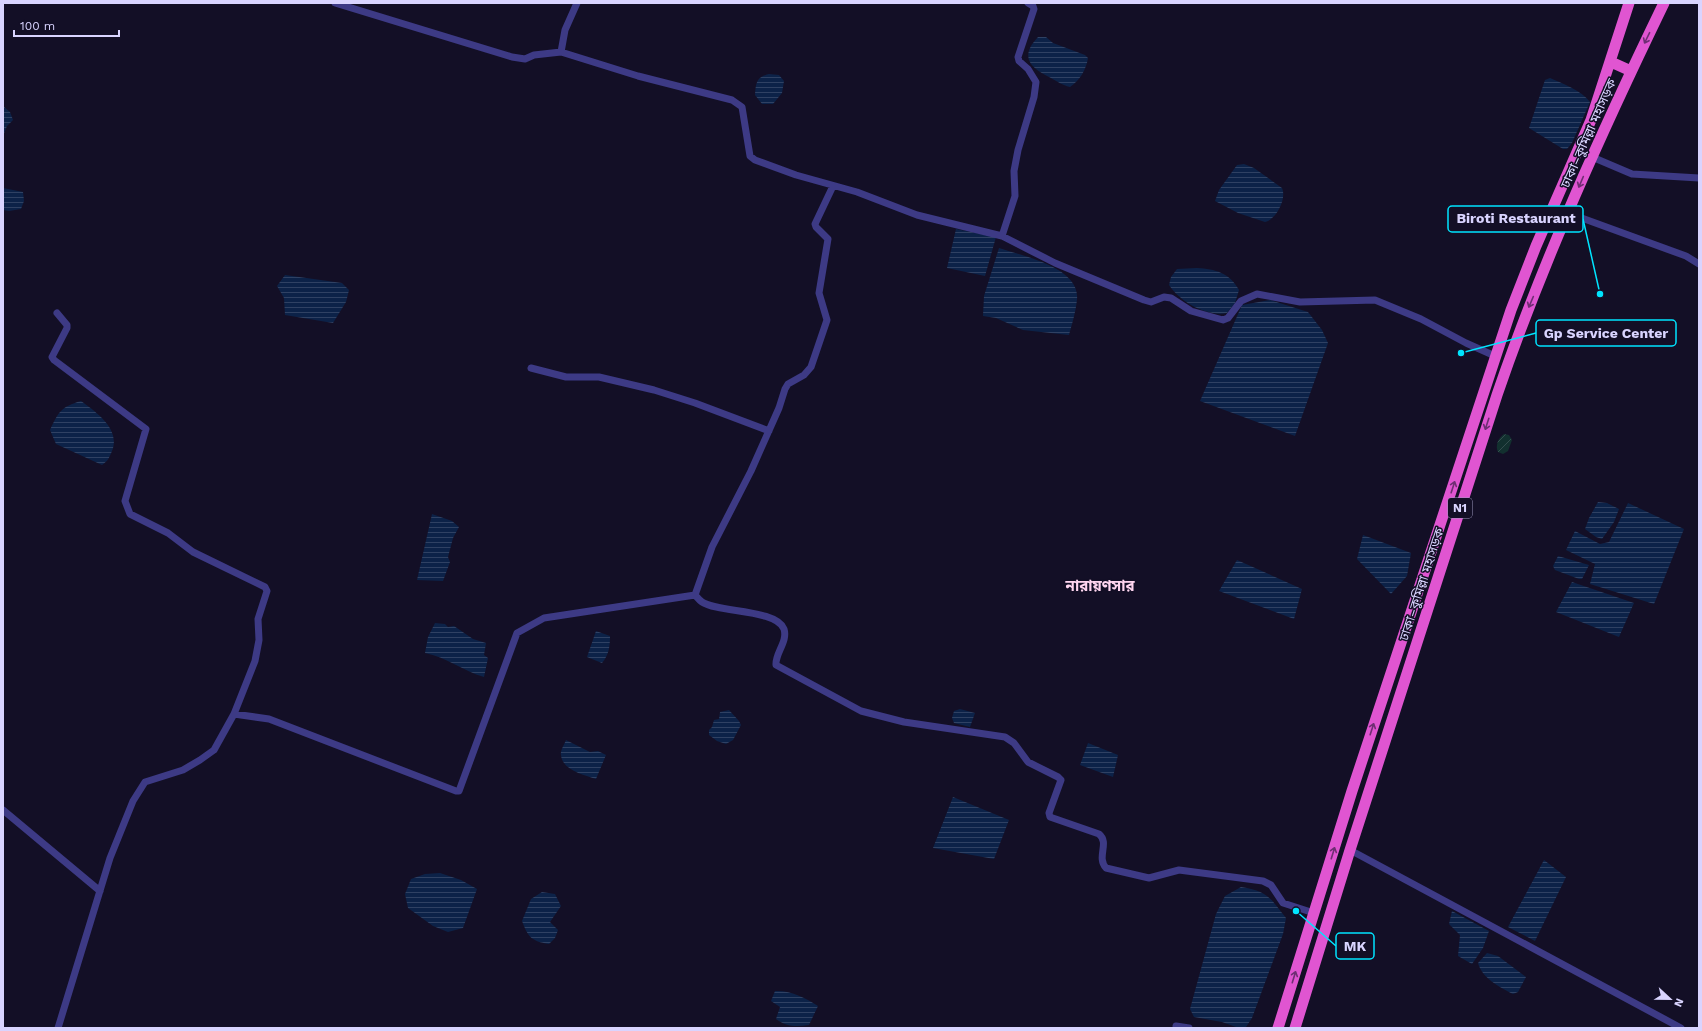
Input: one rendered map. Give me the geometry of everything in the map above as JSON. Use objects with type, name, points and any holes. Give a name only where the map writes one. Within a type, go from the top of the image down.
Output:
[{"type":"highway","name":"ঢাকা–কুমিল্লা মহাসড়ক","points":[[1278,1028],[1352,791],[1463,459],[1495,356],[1536,246],[1591,120],[1628,3]]},
{"type":"highway","name":"ঢাকা–কুমিল্লা মহাসড়ক","points":[[1295,1028],[1350,850],[1475,462],[1522,323],[1592,157],[1664,3]]},
{"type":"highway","points":[[1610,62],[1631,71]]},
{"type":"highway","points":[[1463,459],[1475,462]]},
{"type":"highway","points":[[1288,996],[1303,1000]]},
{"type":"street","points":[[335,3],[512,58],[525,59],[534,55],[561,52],[638,76],[732,100],[742,107],[750,156],[755,160],[833,186],[857,192],[917,215],[1002,236],[1055,263],[1144,300],[1151,302],[1164,297],[1171,298],[1191,311],[1223,320],[1228,318],[1241,301],[1257,294],[1300,302],[1375,300],[1420,319],[1495,356]]},
{"type":"street","points":[[561,52],[565,30],[577,3]]},
{"type":"street","points":[[1002,236],[1015,196],[1014,172],[1018,150],[1034,97],[1036,82],[1028,69],[1019,61],[1018,58],[1034,9],[1033,6],[1028,3]]},
{"type":"street","points":[[1592,157],[1632,174],[1699,178]]},
{"type":"street","points":[[695,595],[699,579],[714,542],[751,471],[788,384],[804,375],[811,367],[828,320],[819,293],[828,239],[816,227],[815,224],[833,186]]},
{"type":"street","points":[[1568,213],[1686,256],[1699,264]]},
{"type":"street","points":[[56,313],[67,324],[67,328],[52,357],[54,360],[146,429],[125,501],[130,514],[168,533],[194,552],[265,587],[267,591],[258,619],[259,640],[255,661],[234,714],[214,750],[183,770],[145,782],[132,801],[110,858],[58,1028]]},
{"type":"street","points":[[531,368],[566,377],[600,377],[654,390],[695,403],[769,431]]},
{"type":"street","points":[[234,714],[269,719],[442,786],[459,791],[518,633],[544,618],[695,595]]},
{"type":"street","points":[[695,595],[702,602],[742,613],[755,612],[778,623],[784,629],[784,636],[781,650],[776,660],[776,665],[861,711],[904,722],[1005,737],[1014,743],[1028,762],[1061,780],[1049,813],[1050,817],[1099,834],[1103,837],[1104,842],[1101,858],[1102,864],[1106,868],[1149,878],[1179,870],[1263,881],[1271,885],[1283,903],[1314,913]]},
{"type":"street","points":[[3,810],[100,891]]},
{"type":"street","points":[[1350,850],[1681,1028]]},
{"type":"street","points":[[1176,1026],[1189,1028]]},
{"type":"green space","points":[[1504,434],[1509,435],[1512,440],[1508,451],[1503,454],[1498,452],[1497,445]]},
{"type":"water","points":[[1038,37],[1046,37],[1053,43],[1085,55],[1088,58],[1086,67],[1082,74],[1070,87],[1044,74],[1033,66],[1028,56],[1029,50]]},
{"type":"water","points":[[769,74],[779,75],[784,81],[782,93],[773,104],[762,104],[755,95],[756,84],[761,77]]},
{"type":"water","points":[[1550,78],[1582,94],[1590,102],[1572,143],[1567,149],[1563,149],[1529,128],[1545,80]]},
{"type":"water","points":[[3,106],[10,112],[13,120],[7,126],[3,136]]},
{"type":"water","points":[[1244,164],[1254,168],[1282,188],[1283,198],[1280,208],[1273,217],[1265,222],[1238,213],[1215,201],[1219,190],[1237,165]]},
{"type":"water","points":[[3,188],[23,192],[24,201],[21,209],[9,211],[3,210]]},
{"type":"water","points":[[956,229],[996,237],[985,276],[947,268]]},
{"type":"water","points":[[999,248],[1048,264],[1060,271],[1069,279],[1075,288],[1077,299],[1069,335],[1023,330],[996,318],[983,316],[984,296]]},
{"type":"water","points":[[1177,269],[1210,269],[1227,276],[1239,290],[1235,303],[1227,313],[1211,313],[1195,307],[1180,297],[1169,285],[1171,277]]},
{"type":"water","points":[[285,275],[342,283],[349,290],[346,302],[333,323],[285,315],[284,298],[277,286]]},
{"type":"water","points":[[1270,300],[1308,312],[1322,330],[1328,343],[1295,436],[1200,401],[1242,305]]},
{"type":"water","points":[[81,401],[106,422],[113,435],[114,443],[112,451],[106,462],[102,465],[56,444],[50,430],[61,411],[69,405]]},
{"type":"water","points":[[1598,502],[1607,503],[1619,509],[1614,522],[1602,539],[1596,537],[1585,529]]},
{"type":"water","points":[[1628,503],[1684,529],[1654,604],[1590,584],[1595,564],[1566,550],[1575,531],[1600,544],[1609,542]]},
{"type":"water","points":[[432,514],[452,521],[459,527],[453,538],[448,557],[450,562],[443,581],[417,580]]},
{"type":"water","points":[[1363,535],[1411,553],[1407,576],[1391,594],[1357,559]]},
{"type":"water","points":[[1558,556],[1589,565],[1582,579],[1555,570],[1553,566]]},
{"type":"water","points":[[1237,560],[1302,589],[1294,619],[1219,591]]},
{"type":"water","points":[[1572,582],[1634,603],[1619,637],[1556,612]]},
{"type":"water","points":[[435,623],[445,624],[448,627],[454,626],[473,639],[486,643],[484,655],[488,658],[484,677],[425,653],[428,637]]},
{"type":"water","points":[[596,631],[610,636],[609,650],[602,663],[587,657]]},
{"type":"water","points":[[960,709],[975,713],[970,727],[954,723],[952,718],[954,711]]},
{"type":"water","points":[[729,710],[741,725],[733,740],[726,744],[717,741],[709,735],[709,730],[712,727],[714,720],[719,719],[720,712]]},
{"type":"water","points":[[566,740],[590,752],[598,751],[606,755],[596,779],[580,774],[565,765],[562,760],[561,753]]},
{"type":"water","points":[[1088,743],[1118,755],[1113,777],[1080,765]]},
{"type":"water","points":[[953,797],[1009,820],[994,859],[933,848]]},
{"type":"water","points":[[1544,860],[1566,877],[1535,941],[1508,927]]},
{"type":"water","points":[[440,873],[461,880],[477,889],[463,928],[448,932],[433,926],[408,908],[405,894],[411,879],[425,874]]},
{"type":"water","points":[[1241,887],[1263,893],[1268,896],[1286,918],[1283,934],[1252,1018],[1246,1027],[1236,1027],[1222,1022],[1194,1017],[1190,1009],[1216,914],[1225,896]]},
{"type":"water","points":[[542,892],[555,894],[561,906],[550,922],[558,930],[555,938],[549,944],[534,940],[528,935],[522,921],[531,899]]},
{"type":"water","points":[[1452,911],[1489,931],[1483,948],[1472,964],[1458,956],[1460,935],[1449,924]]},
{"type":"water","points":[[1487,953],[1498,956],[1526,977],[1518,992],[1513,994],[1492,982],[1483,973],[1478,963]]},
{"type":"water","points":[[775,991],[798,995],[818,1006],[809,1025],[792,1026],[784,1024],[776,1019],[780,1007],[771,1001]]},
{"type":"place","name":"Biroti Restaurant","points":[[1600,294]]},
{"type":"place","name":"Gp Service Center","points":[[1461,353]]},
{"type":"place","name":"MK","points":[[1296,911]]},
{"type":"district","name":"নারায়ণসার","points":[[1100,586]]}]
